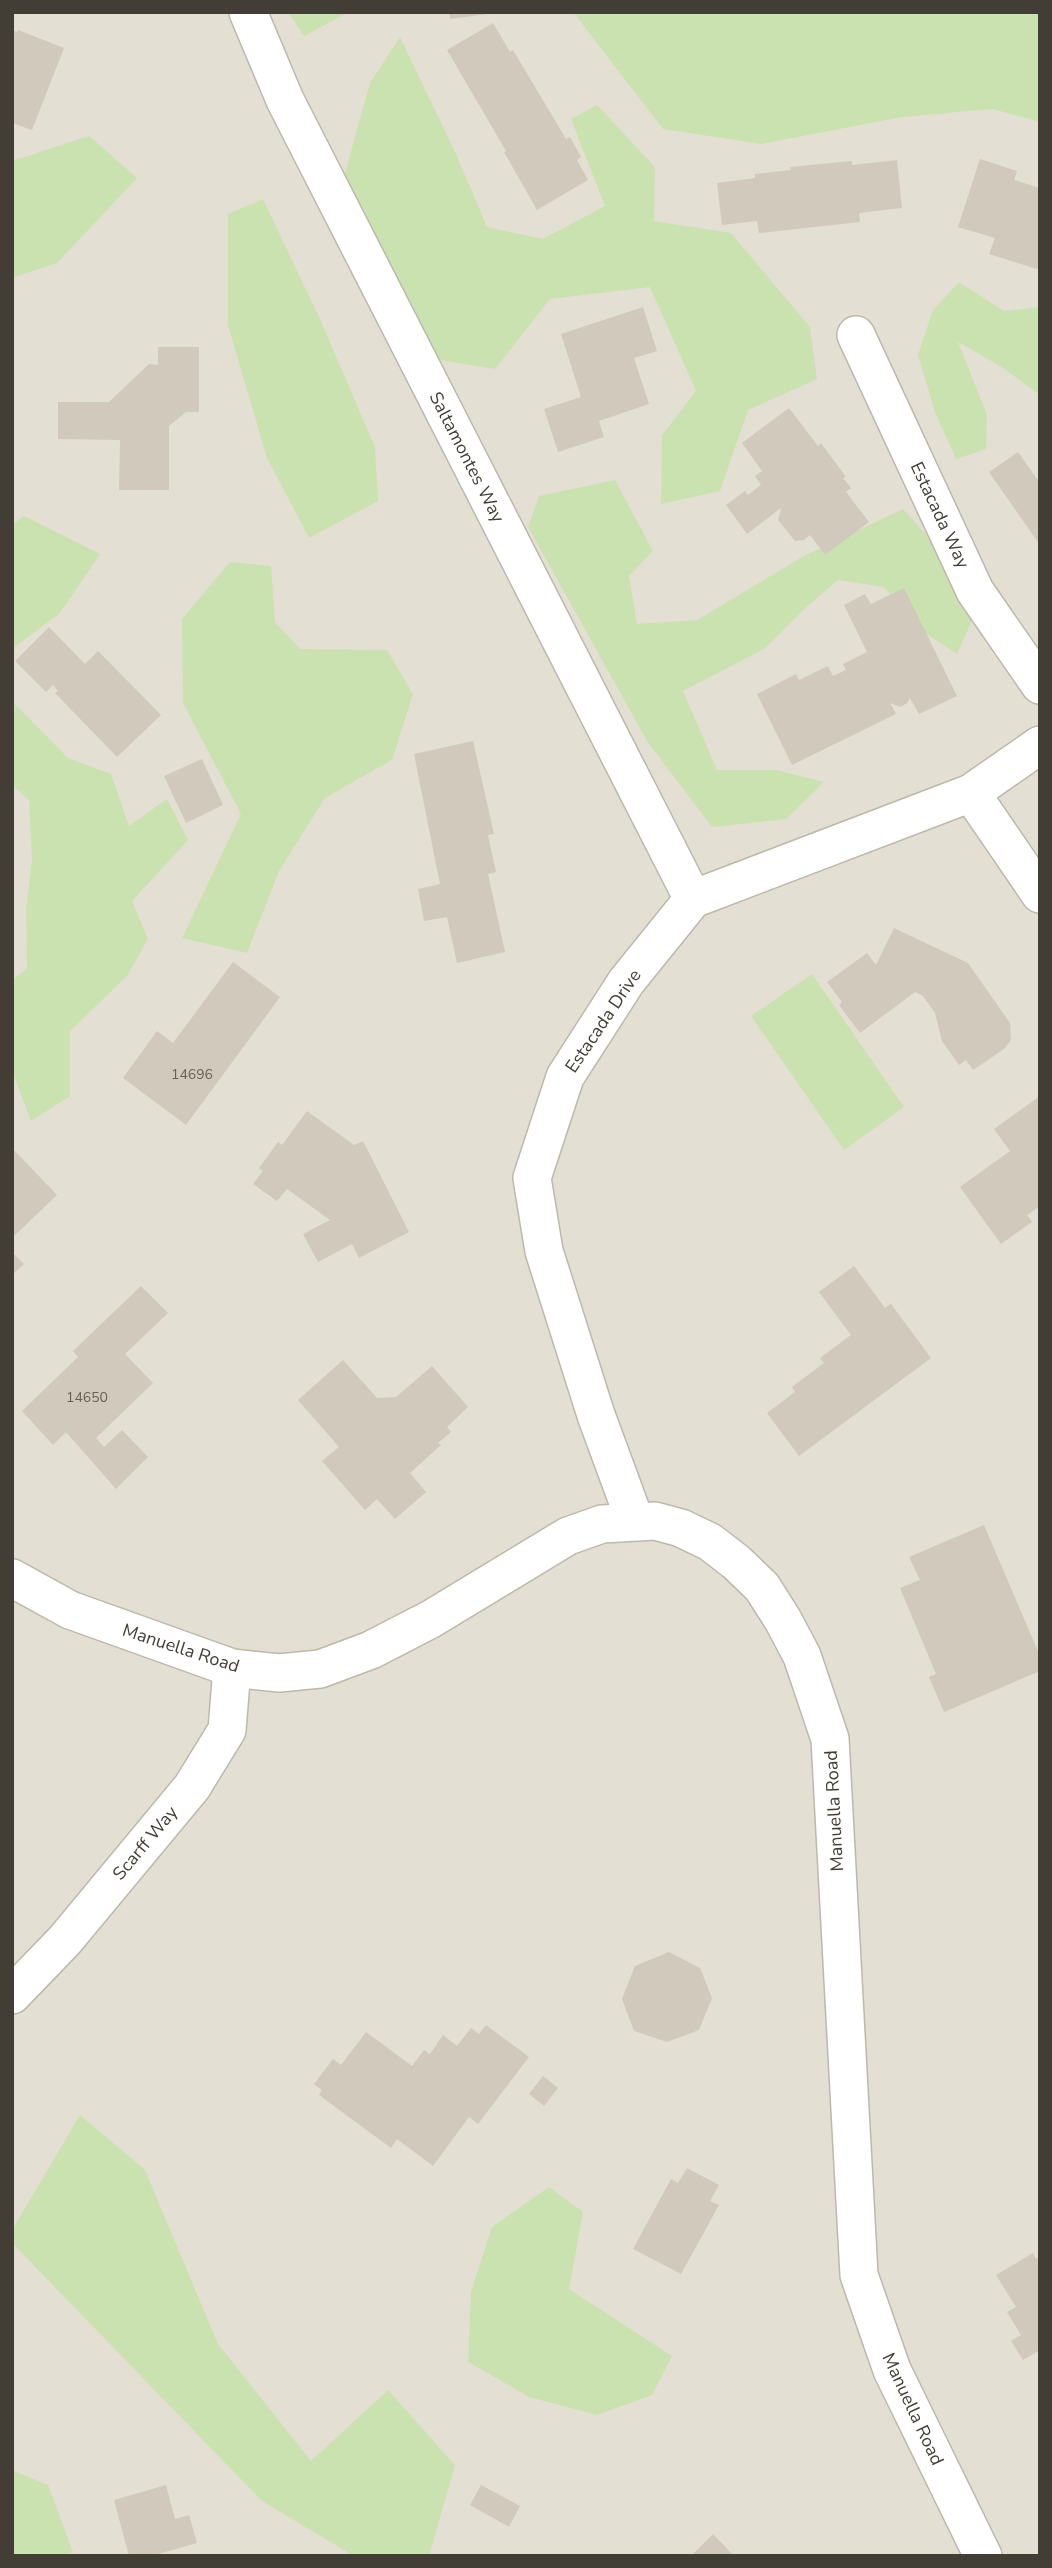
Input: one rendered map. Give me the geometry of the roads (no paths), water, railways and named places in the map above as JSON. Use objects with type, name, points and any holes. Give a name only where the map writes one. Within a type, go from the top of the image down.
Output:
[{"type":"street","name":"Saltamontes Way","points":[[248,12],[285,100],[693,899]]},
{"type":"street","name":"Estacada Way","points":[[856,335],[975,592],[1040,685]]},
{"type":"street","points":[[693,899],[971,793],[1040,745]]},
{"type":"street","points":[[971,793],[1040,894]]},
{"type":"street","name":"Estacada Drive","points":[[635,1521],[596,1415],[544,1251],[532,1178],[565,1077],[626,982],[693,899]]},
{"type":"street","name":"Manuella Road","points":[[12,1578],[70,1610],[232,1668],[279,1673],[320,1669],[358,1655],[431,1619],[568,1536],[602,1524],[655,1521],[681,1528],[710,1542],[762,1587],[802,1656],[830,1739],[859,2275],[892,2370],[983,2556]]},
{"type":"street","name":"Scarff Way","points":[[12,1995],[65,1940],[192,1787],[227,1730],[232,1668]]}]
